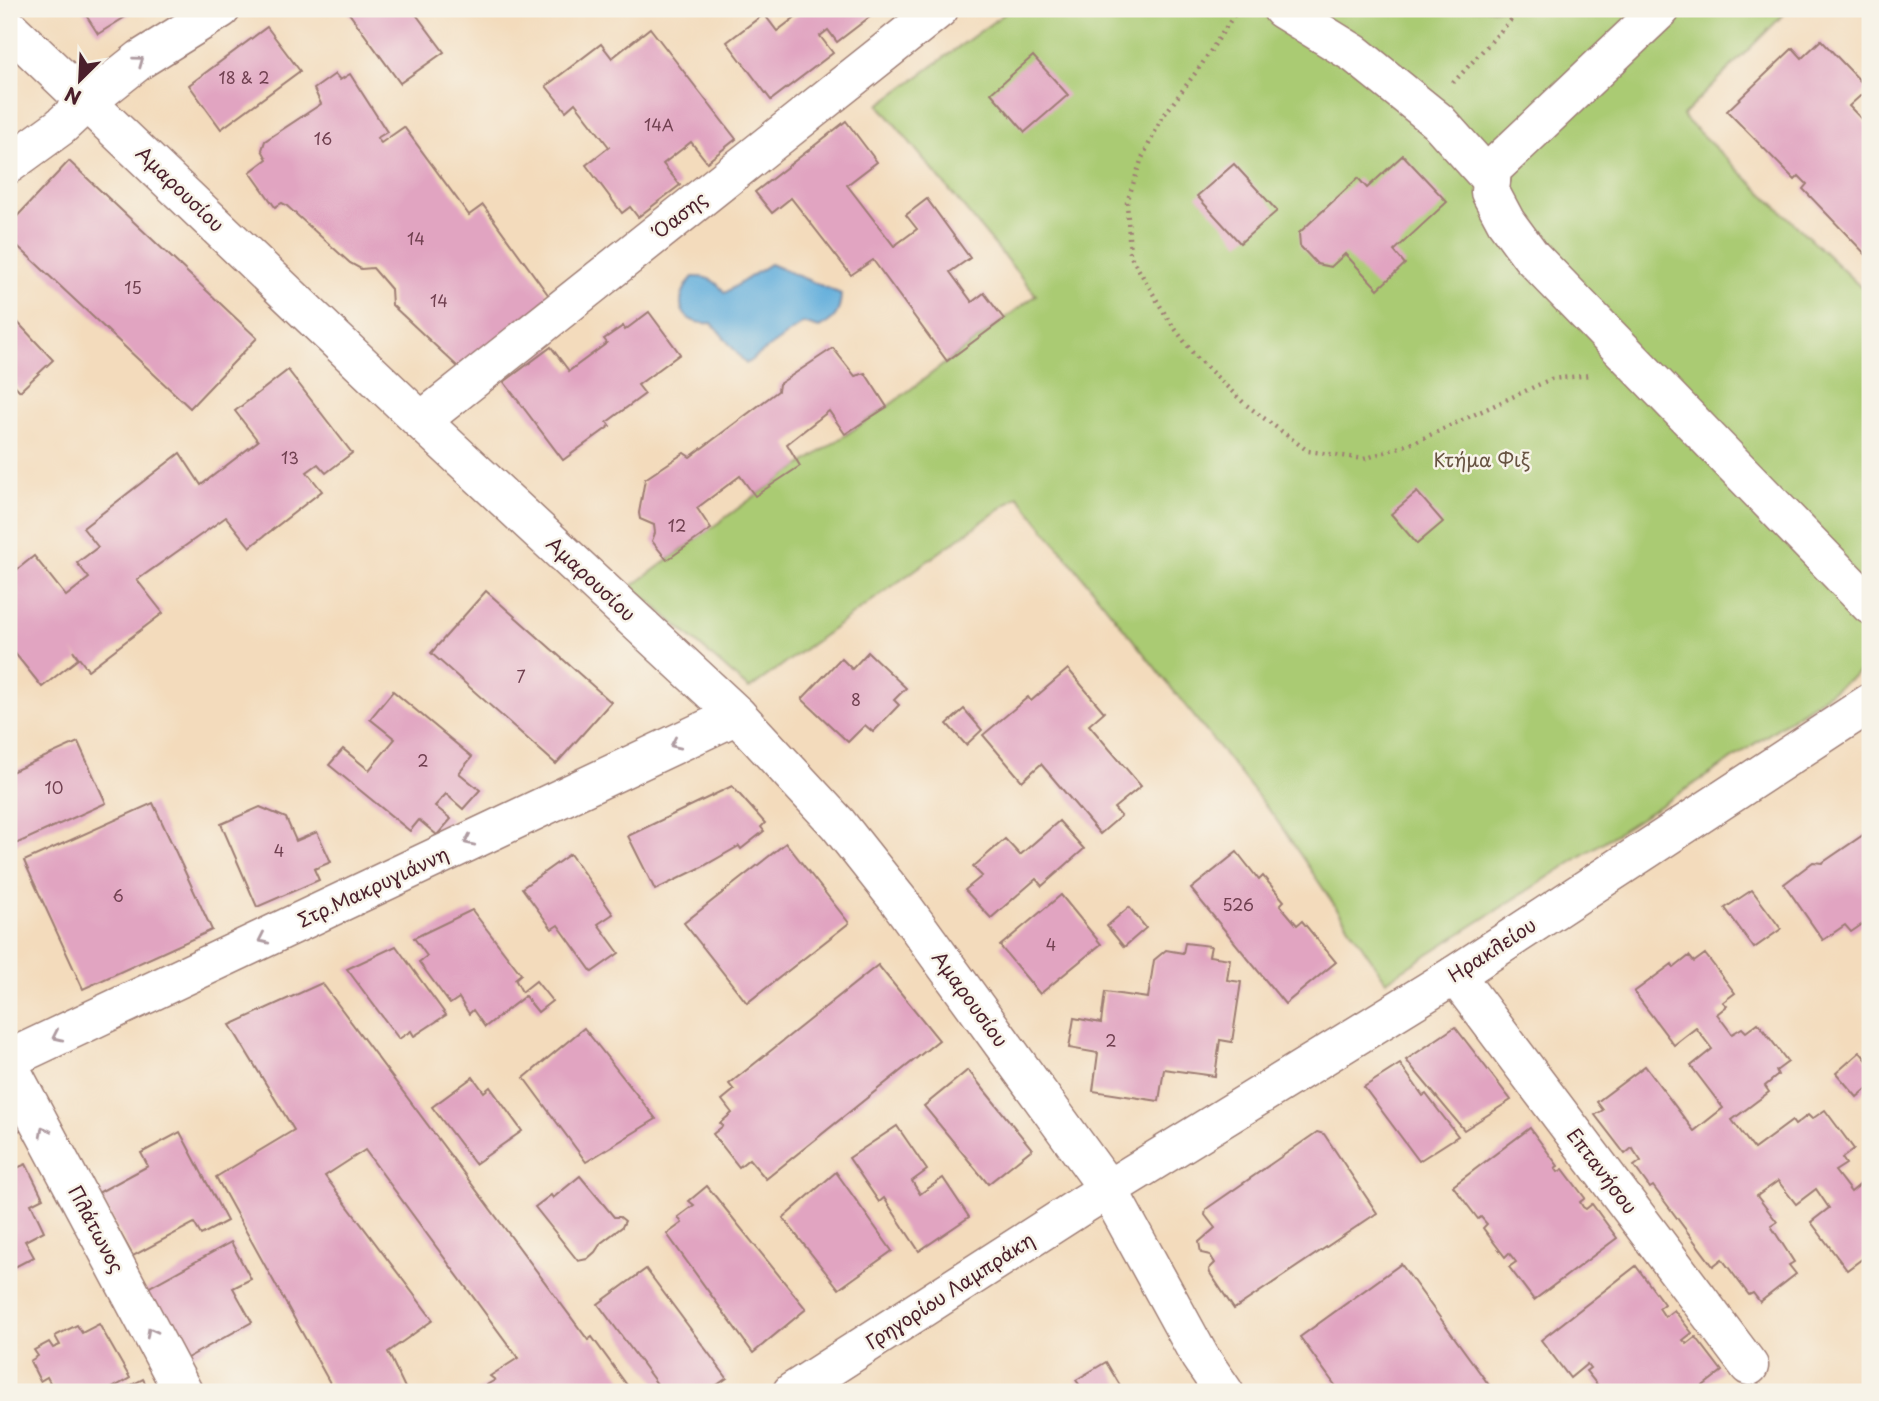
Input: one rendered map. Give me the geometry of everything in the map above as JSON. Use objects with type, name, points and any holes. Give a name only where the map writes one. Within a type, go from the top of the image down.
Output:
[{"type":"main road","points":[[9,164],[60,127],[141,59],[221,9]]},
{"type":"main road","name":"Όασης","points":[[421,421],[939,9]]},
{"type":"main road","points":[[1282,9],[1355,54],[1438,121],[1491,180]]},
{"type":"main road","points":[[1661,9],[1492,169],[1490,192],[1506,222],[1531,256],[1870,605]]},
{"type":"main road","name":"Αμαρουσίου","points":[[9,27],[421,421],[737,715],[838,824],[899,901],[1108,1189],[1200,1357],[1224,1392]]},
{"type":"main road","name":"Ηρακλείου","points":[[1108,1189],[1455,975],[1870,703]]},
{"type":"main road","name":"Στρ.Μακρυγιάννη","points":[[9,1059],[737,715]]},
{"type":"main road","name":"Επτανήσου","points":[[1455,975],[1749,1366]]},
{"type":"main road","name":"Πλάτωνος","points":[[9,1066],[183,1392]]},
{"type":"main road","name":"Γρηγορίου Λαμπράκη","points":[[792,1392],[1108,1189]]},
{"type":"path","points":[[1238,9],[1162,118],[1142,158],[1127,202],[1130,256],[1168,319],[1195,356],[1245,404],[1308,451],[1364,459],[1415,442],[1551,379],[1639,369]]},
{"type":"path","points":[[1426,112],[1521,9]]},
{"type":"green space","name":"Κτήμα Φιξ","points":[[1011,9],[1789,9],[1682,116],[1870,296],[1870,665],[1719,768],[1386,981],[1276,819],[1018,496],[749,689],[632,586],[755,496],[887,407],[1036,295],[879,105]]},
{"type":"water","points":[[770,264],[841,294],[840,306],[836,315],[825,325],[819,328],[803,323],[746,364],[712,323],[701,323],[686,316],[682,310],[682,294],[693,277],[712,280],[725,293]]},
{"type":"building","points":[[82,9],[138,9],[98,34]]},
{"type":"building","points":[[346,9],[412,9],[444,52],[400,83]]},
{"type":"building","points":[[794,9],[880,9],[837,42],[828,30],[820,36],[833,53],[771,100],[727,42],[764,14],[777,31],[798,15]]},
{"type":"building","points":[[267,27],[300,71],[221,129],[189,85]]},
{"type":"building","points":[[650,28],[736,139],[707,162],[691,142],[663,164],[680,185],[638,217],[630,207],[622,213],[586,165],[609,147],[575,103],[566,111],[546,86],[601,44],[612,58]]},
{"type":"building","points":[[1821,40],[1868,89],[1849,106],[1870,128],[1870,259],[1803,189],[1807,184],[1799,176],[1795,180],[1727,111],[1793,48],[1802,58]]},
{"type":"building","points":[[1033,56],[1068,95],[1025,132],[991,93]]},
{"type":"building","points":[[335,74],[340,80],[350,74],[387,132],[377,138],[381,143],[404,127],[469,215],[483,205],[552,300],[458,367],[392,305],[391,289],[373,268],[361,269],[350,263],[286,205],[282,203],[275,207],[250,172],[267,159],[262,150],[265,141],[321,104],[314,89]]},
{"type":"building","points":[[846,121],[877,162],[847,185],[894,246],[917,229],[906,215],[927,199],[970,258],[950,272],[972,302],[984,293],[1004,319],[947,361],[873,260],[851,275],[791,198],[772,213],[755,192]]},
{"type":"building","points":[[1403,155],[1447,202],[1394,251],[1405,264],[1378,289],[1345,254],[1331,267],[1317,264],[1300,246],[1299,233],[1358,178],[1367,188]]},
{"type":"building","points":[[69,161],[257,338],[190,408],[9,238],[9,225]]},
{"type":"building","points":[[1234,164],[1277,211],[1240,243],[1197,196]]},
{"type":"building","points":[[649,312],[680,354],[638,385],[645,394],[607,422],[610,426],[563,460],[504,382],[551,347],[569,371],[607,343],[604,339],[623,326],[625,330]]},
{"type":"building","points":[[9,313],[53,360],[20,391],[9,379]]},
{"type":"building","points":[[833,348],[855,376],[865,373],[887,407],[845,434],[829,411],[787,444],[800,466],[755,496],[740,476],[697,508],[711,529],[667,560],[652,541],[654,525],[640,519],[645,479],[684,453],[690,457],[778,391],[779,384]]},
{"type":"building","points":[[288,370],[352,453],[326,473],[318,464],[307,472],[322,491],[250,547],[226,517],[137,580],[163,613],[88,670],[73,650],[78,659],[42,687],[9,646],[9,576],[34,556],[66,596],[89,578],[77,563],[98,547],[83,528],[180,453],[201,485],[258,441],[235,411]]},
{"type":"building","points":[[1417,492],[1443,522],[1417,544],[1391,514]]},
{"type":"building","points":[[486,591],[611,702],[556,764],[431,653]]},
{"type":"building","points":[[868,652],[906,688],[894,700],[899,705],[873,732],[865,725],[848,742],[802,699],[841,658],[852,669]]},
{"type":"building","points":[[1068,669],[1104,712],[1089,725],[1141,786],[1114,808],[1121,816],[1100,834],[1041,764],[1022,781],[983,735],[1028,697],[1031,701]]},
{"type":"building","points":[[393,691],[472,757],[459,773],[480,790],[463,809],[446,794],[435,806],[451,819],[437,835],[419,820],[410,831],[329,765],[343,749],[369,770],[395,739],[370,719]]},
{"type":"building","points":[[964,709],[982,730],[966,745],[947,724]]},
{"type":"building","points":[[78,742],[106,803],[9,847],[9,773]]},
{"type":"building","points":[[732,786],[765,823],[761,827],[764,831],[741,849],[739,846],[655,890],[628,836]]},
{"type":"building","points":[[153,803],[212,930],[83,989],[24,861]]},
{"type":"building","points":[[260,807],[286,818],[296,841],[317,832],[331,862],[314,869],[319,880],[257,907],[221,824]]},
{"type":"building","points":[[1059,821],[1084,849],[1042,886],[1036,879],[991,918],[965,890],[982,876],[973,867],[1005,839],[1020,855]]},
{"type":"building","points":[[1866,833],[1870,839],[1870,919],[1851,932],[1845,925],[1823,940],[1784,884],[1813,862],[1822,863]]},
{"type":"building","points":[[786,843],[849,923],[747,1003],[684,923]]},
{"type":"building","points":[[1237,852],[1259,880],[1263,876],[1284,901],[1280,905],[1297,925],[1302,921],[1336,962],[1285,1004],[1191,889]]},
{"type":"building","points":[[570,854],[613,914],[598,924],[619,953],[592,972],[558,925],[552,929],[522,888]]},
{"type":"building","points":[[1752,890],[1781,929],[1754,948],[1725,908]]},
{"type":"building","points":[[1061,895],[1101,944],[1040,994],[1000,946]]},
{"type":"building","points":[[1129,907],[1146,928],[1124,947],[1107,926]]},
{"type":"building","points":[[472,910],[521,974],[515,979],[522,992],[536,981],[552,1001],[538,1012],[525,996],[485,1027],[473,1010],[469,1014],[459,998],[450,1004],[419,962],[427,956],[414,938]]},
{"type":"building","points":[[1185,943],[1211,946],[1209,956],[1230,959],[1227,980],[1241,982],[1232,1042],[1220,1040],[1215,1076],[1164,1069],[1159,1101],[1093,1091],[1098,1053],[1069,1048],[1074,1018],[1101,1023],[1105,992],[1148,998],[1154,960],[1166,950],[1183,953]]},
{"type":"building","points":[[396,946],[446,1015],[414,1036],[411,1031],[399,1039],[347,969]]},
{"type":"building","points":[[1705,954],[1735,993],[1723,1002],[1727,1006],[1717,1014],[1732,1034],[1742,1028],[1746,1032],[1758,1023],[1788,1062],[1776,1071],[1778,1075],[1765,1086],[1769,1092],[1732,1120],[1754,1149],[1792,1121],[1795,1125],[1808,1115],[1812,1119],[1825,1110],[1854,1149],[1842,1158],[1846,1164],[1835,1171],[1851,1192],[1862,1183],[1866,1189],[1870,1186],[1870,1253],[1847,1270],[1811,1222],[1829,1208],[1816,1189],[1796,1204],[1778,1181],[1757,1196],[1777,1222],[1771,1226],[1794,1262],[1789,1265],[1796,1274],[1760,1302],[1753,1293],[1749,1295],[1722,1259],[1713,1266],[1653,1186],[1650,1188],[1634,1166],[1641,1161],[1632,1148],[1625,1154],[1595,1115],[1603,1110],[1597,1102],[1645,1066],[1694,1131],[1723,1108],[1691,1066],[1712,1049],[1696,1028],[1674,1045],[1634,992],[1672,964],[1674,968],[1689,956],[1694,962]]},
{"type":"building","points":[[878,965],[939,1040],[766,1179],[749,1159],[739,1167],[713,1134],[723,1126],[720,1123],[732,1113],[722,1100],[734,1090],[729,1084]]},
{"type":"building","points":[[322,983],[588,1340],[592,1337],[632,1392],[475,1392],[495,1380],[490,1376],[518,1358],[365,1150],[325,1176],[433,1320],[388,1352],[407,1392],[335,1392],[216,1177],[294,1130],[230,1025]]},
{"type":"building","points":[[1455,1027],[1511,1100],[1464,1130],[1406,1060]]},
{"type":"building","points":[[584,1028],[656,1119],[586,1162],[524,1078]]},
{"type":"building","points":[[1860,1052],[1870,1064],[1870,1086],[1857,1097],[1836,1073]]},
{"type":"building","points":[[1400,1064],[1423,1096],[1426,1094],[1458,1136],[1419,1161],[1364,1087]]},
{"type":"building","points":[[968,1070],[1032,1149],[988,1184],[924,1106]]},
{"type":"building","points":[[473,1077],[484,1092],[490,1087],[522,1131],[475,1164],[432,1107]]},
{"type":"building","points":[[9,1099],[24,1128],[9,1136]]},
{"type":"building","points":[[897,1126],[927,1170],[912,1181],[920,1194],[943,1178],[969,1217],[919,1251],[884,1198],[879,1202],[849,1158]]},
{"type":"building","points":[[1530,1128],[1558,1166],[1555,1168],[1558,1172],[1563,1169],[1585,1198],[1580,1202],[1583,1207],[1586,1209],[1592,1204],[1617,1238],[1534,1300],[1509,1267],[1516,1262],[1509,1253],[1505,1257],[1483,1228],[1487,1224],[1481,1217],[1478,1219],[1453,1186]]},
{"type":"building","points":[[180,1132],[227,1221],[201,1235],[194,1223],[133,1256],[98,1193],[148,1166],[141,1153]]},
{"type":"building","points":[[1317,1132],[1324,1134],[1377,1213],[1234,1309],[1210,1273],[1209,1269],[1215,1263],[1210,1255],[1201,1253],[1199,1242],[1215,1228],[1205,1215],[1206,1209]]},
{"type":"building","points":[[9,1152],[17,1168],[26,1164],[43,1198],[31,1204],[44,1231],[25,1241],[34,1257],[9,1270]]},
{"type":"building","points":[[836,1172],[892,1251],[839,1289],[783,1218]]},
{"type":"building","points":[[580,1176],[614,1217],[625,1221],[622,1227],[601,1243],[587,1259],[578,1261],[535,1207],[551,1195],[553,1198]]},
{"type":"building","points":[[707,1186],[806,1309],[753,1353],[667,1234],[682,1223],[678,1217],[694,1205],[689,1201]]},
{"type":"building","points":[[231,1242],[251,1279],[233,1288],[252,1322],[178,1363],[139,1293]]},
{"type":"building","points":[[1401,1264],[1494,1392],[1340,1392],[1300,1337]]},
{"type":"building","points":[[1636,1266],[1664,1304],[1659,1308],[1665,1317],[1674,1310],[1692,1333],[1683,1340],[1687,1344],[1696,1337],[1722,1371],[1695,1392],[1603,1392],[1586,1371],[1590,1368],[1587,1364],[1570,1378],[1541,1340]]},
{"type":"building","points":[[646,1269],[727,1378],[707,1392],[663,1392],[598,1304]]},
{"type":"building","points":[[99,1324],[130,1378],[105,1392],[55,1392],[47,1377],[40,1381],[30,1361],[38,1356],[34,1350],[49,1342],[53,1348],[60,1345],[55,1336],[77,1325],[82,1333]]},
{"type":"building","points":[[1106,1362],[1124,1392],[1080,1392],[1083,1390],[1076,1380]]},
{"type":"building","points":[[143,1379],[150,1392],[118,1392]]}]
